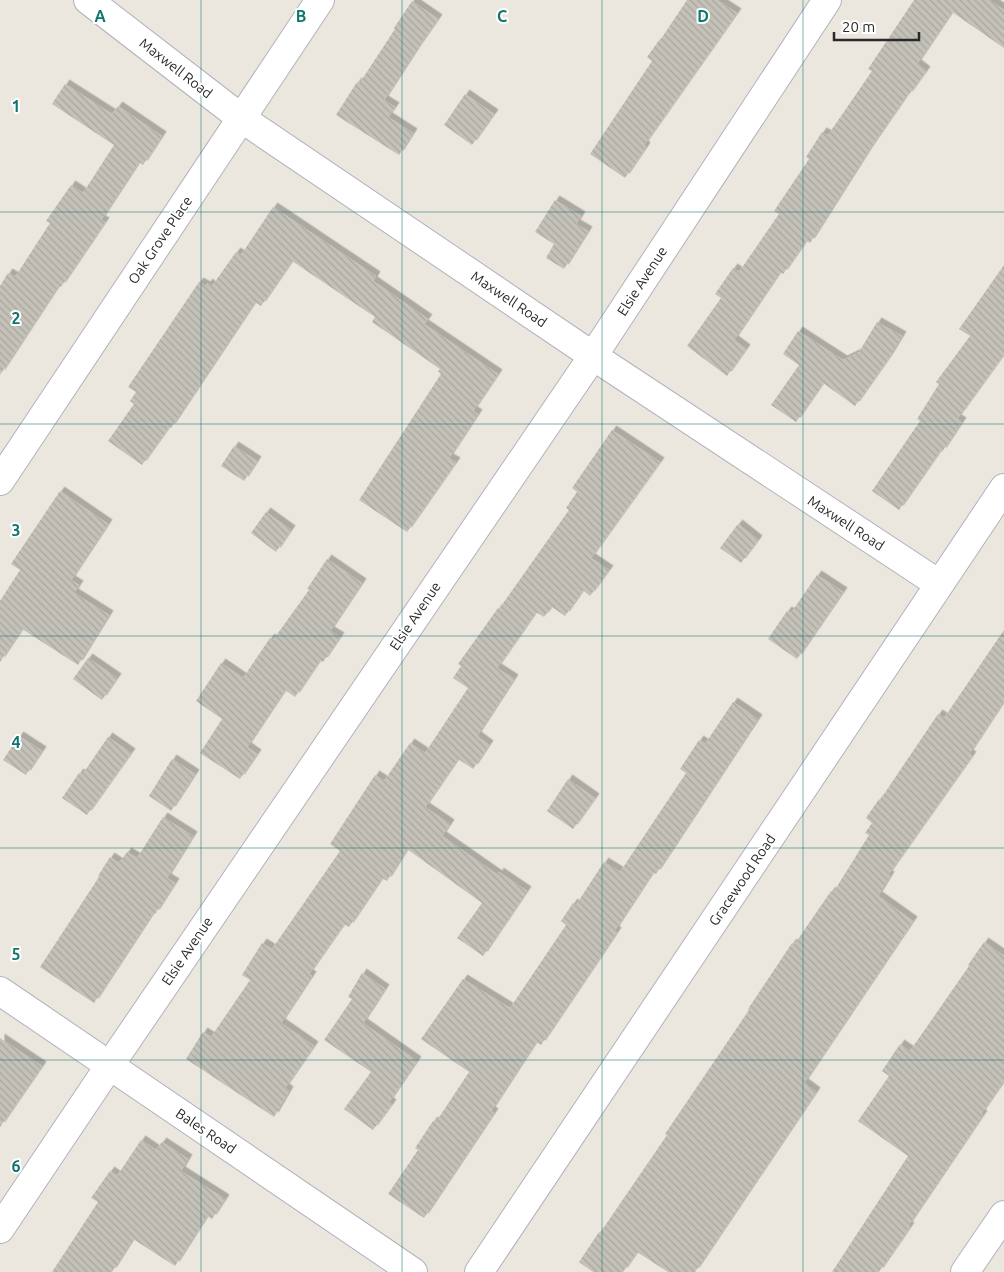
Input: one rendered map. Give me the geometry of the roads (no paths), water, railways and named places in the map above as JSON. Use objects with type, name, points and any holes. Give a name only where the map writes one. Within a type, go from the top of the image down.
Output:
[{"type":"street","name":"Maxwell Road","points":[[88,0],[241,118],[593,356],[939,584]]},
{"type":"street","name":"Oak Grove Place","points":[[0,481],[320,0]]},
{"type":"street","name":"Elsie Avenue","points":[[0,1229],[593,356],[827,0]]},
{"type":"street","name":"Gracewood Road","points":[[479,1272],[1004,488]]},
{"type":"street","name":"Bales Road","points":[[0,990],[413,1272]]},
{"type":"street","points":[[965,1272],[1004,1215]]}]
